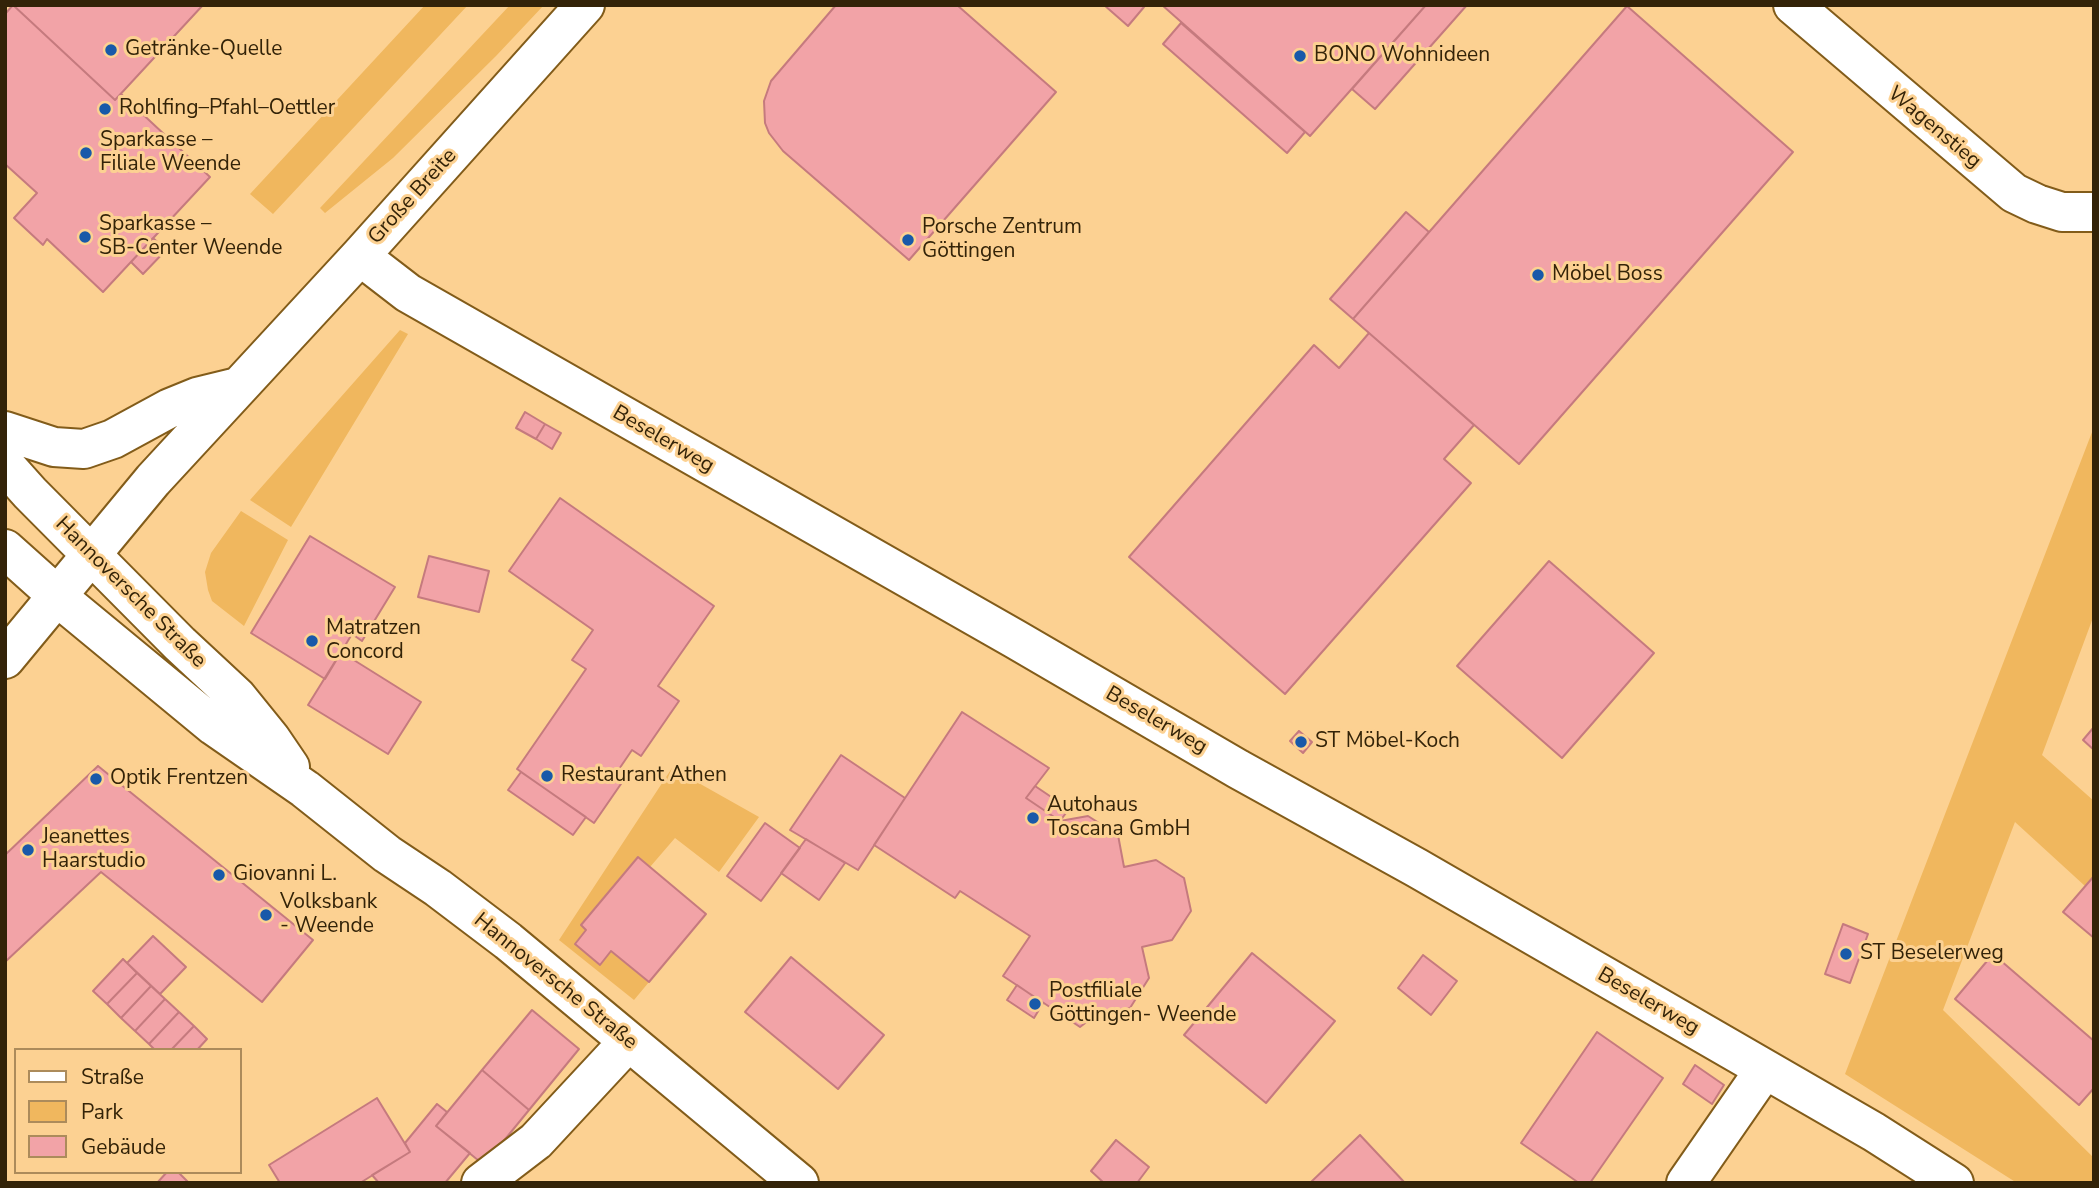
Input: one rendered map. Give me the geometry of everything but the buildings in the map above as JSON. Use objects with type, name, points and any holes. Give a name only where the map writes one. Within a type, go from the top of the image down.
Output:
[{"type":"street","name":"Große Breite","points":[[64,601],[98,561],[214,441],[225,423],[238,387],[360,256],[585,5]]},
{"type":"street","name":"Wagenstieg","points":[[1794,5],[2014,193],[2062,212],[2094,212]]},
{"type":"street","name":"Beselerweg","points":[[360,256],[408,293],[1765,1069],[1874,1132],[1954,1183]]},
{"type":"street","points":[[5,431],[54,447],[84,449],[113,439],[170,408],[197,397],[238,387]]},
{"type":"street","name":"Hannoversche Straße","points":[[5,464],[180,644],[237,697],[271,739],[304,789]]},
{"type":"street","name":"Hannoversche Straße","points":[[5,549],[214,726],[304,789],[387,854],[438,888],[508,942],[799,1183]]},
{"type":"street","points":[[5,659],[64,601]]},
{"type":"street","points":[[5,683],[64,601]]},
{"type":"street","points":[[481,1183],[536,1142],[628,1042]]},
{"type":"street","points":[[1686,1183],[1765,1069]]},
{"type":"green space","points":[[425,5],[468,5],[273,214],[250,194]]},
{"type":"green space","points":[[510,5],[544,5],[393,158],[325,213],[320,208]]},
{"type":"green space","points":[[400,330],[408,334],[291,527],[250,500]]},
{"type":"green space","points":[[2094,427],[2094,615],[2042,755],[2094,801],[2094,876],[2085,886],[2015,822],[1943,1010],[2094,1158],[2094,1183],[2017,1183],[1845,1074]]},
{"type":"green space","points":[[241,511],[288,540],[244,626],[212,601],[205,572],[211,553]]},
{"type":"green space","points":[[672,768],[759,817],[719,872],[675,838],[650,867],[638,857],[581,925],[586,930],[575,944],[611,951],[649,982],[634,1000],[559,940]]},
{"type":"place","name":"Getränke-Quelle","points":[[111,50]]},
{"type":"place","name":"BONO Wohnideen","points":[[1300,56]]},
{"type":"place","name":"Rohlfing–Pfahl–Oettler","points":[[105,109]]},
{"type":"place","name":"Sparkasse – Filiale Weende","points":[[86,153]]},
{"type":"place","name":"Sparkasse – SB-Center Weende","points":[[85,237]]},
{"type":"place","name":"Porsche Zentrum Göttingen","points":[[908,240]]},
{"type":"place","name":"Möbel Boss","points":[[1538,275]]},
{"type":"place","name":"Matratzen Concord","points":[[312,641]]},
{"type":"place","name":"ST Möbel-Koch","points":[[1301,742]]},
{"type":"place","name":"Restaurant Athen","points":[[547,776]]},
{"type":"place","name":"Optik Frentzen","points":[[96,779]]},
{"type":"place","name":"Autohaus Toscana GmbH","points":[[1033,818]]},
{"type":"place","name":"Jeanettes Haarstudio","points":[[28,850]]},
{"type":"place","name":"Giovanni L.","points":[[219,875]]},
{"type":"place","name":"Volksbank - Weende","points":[[266,915]]},
{"type":"place","name":"ST Beselerweg","points":[[1846,954]]},
{"type":"place","name":"Postfiliale Göttingen- Weende","points":[[1035,1004]]}]
